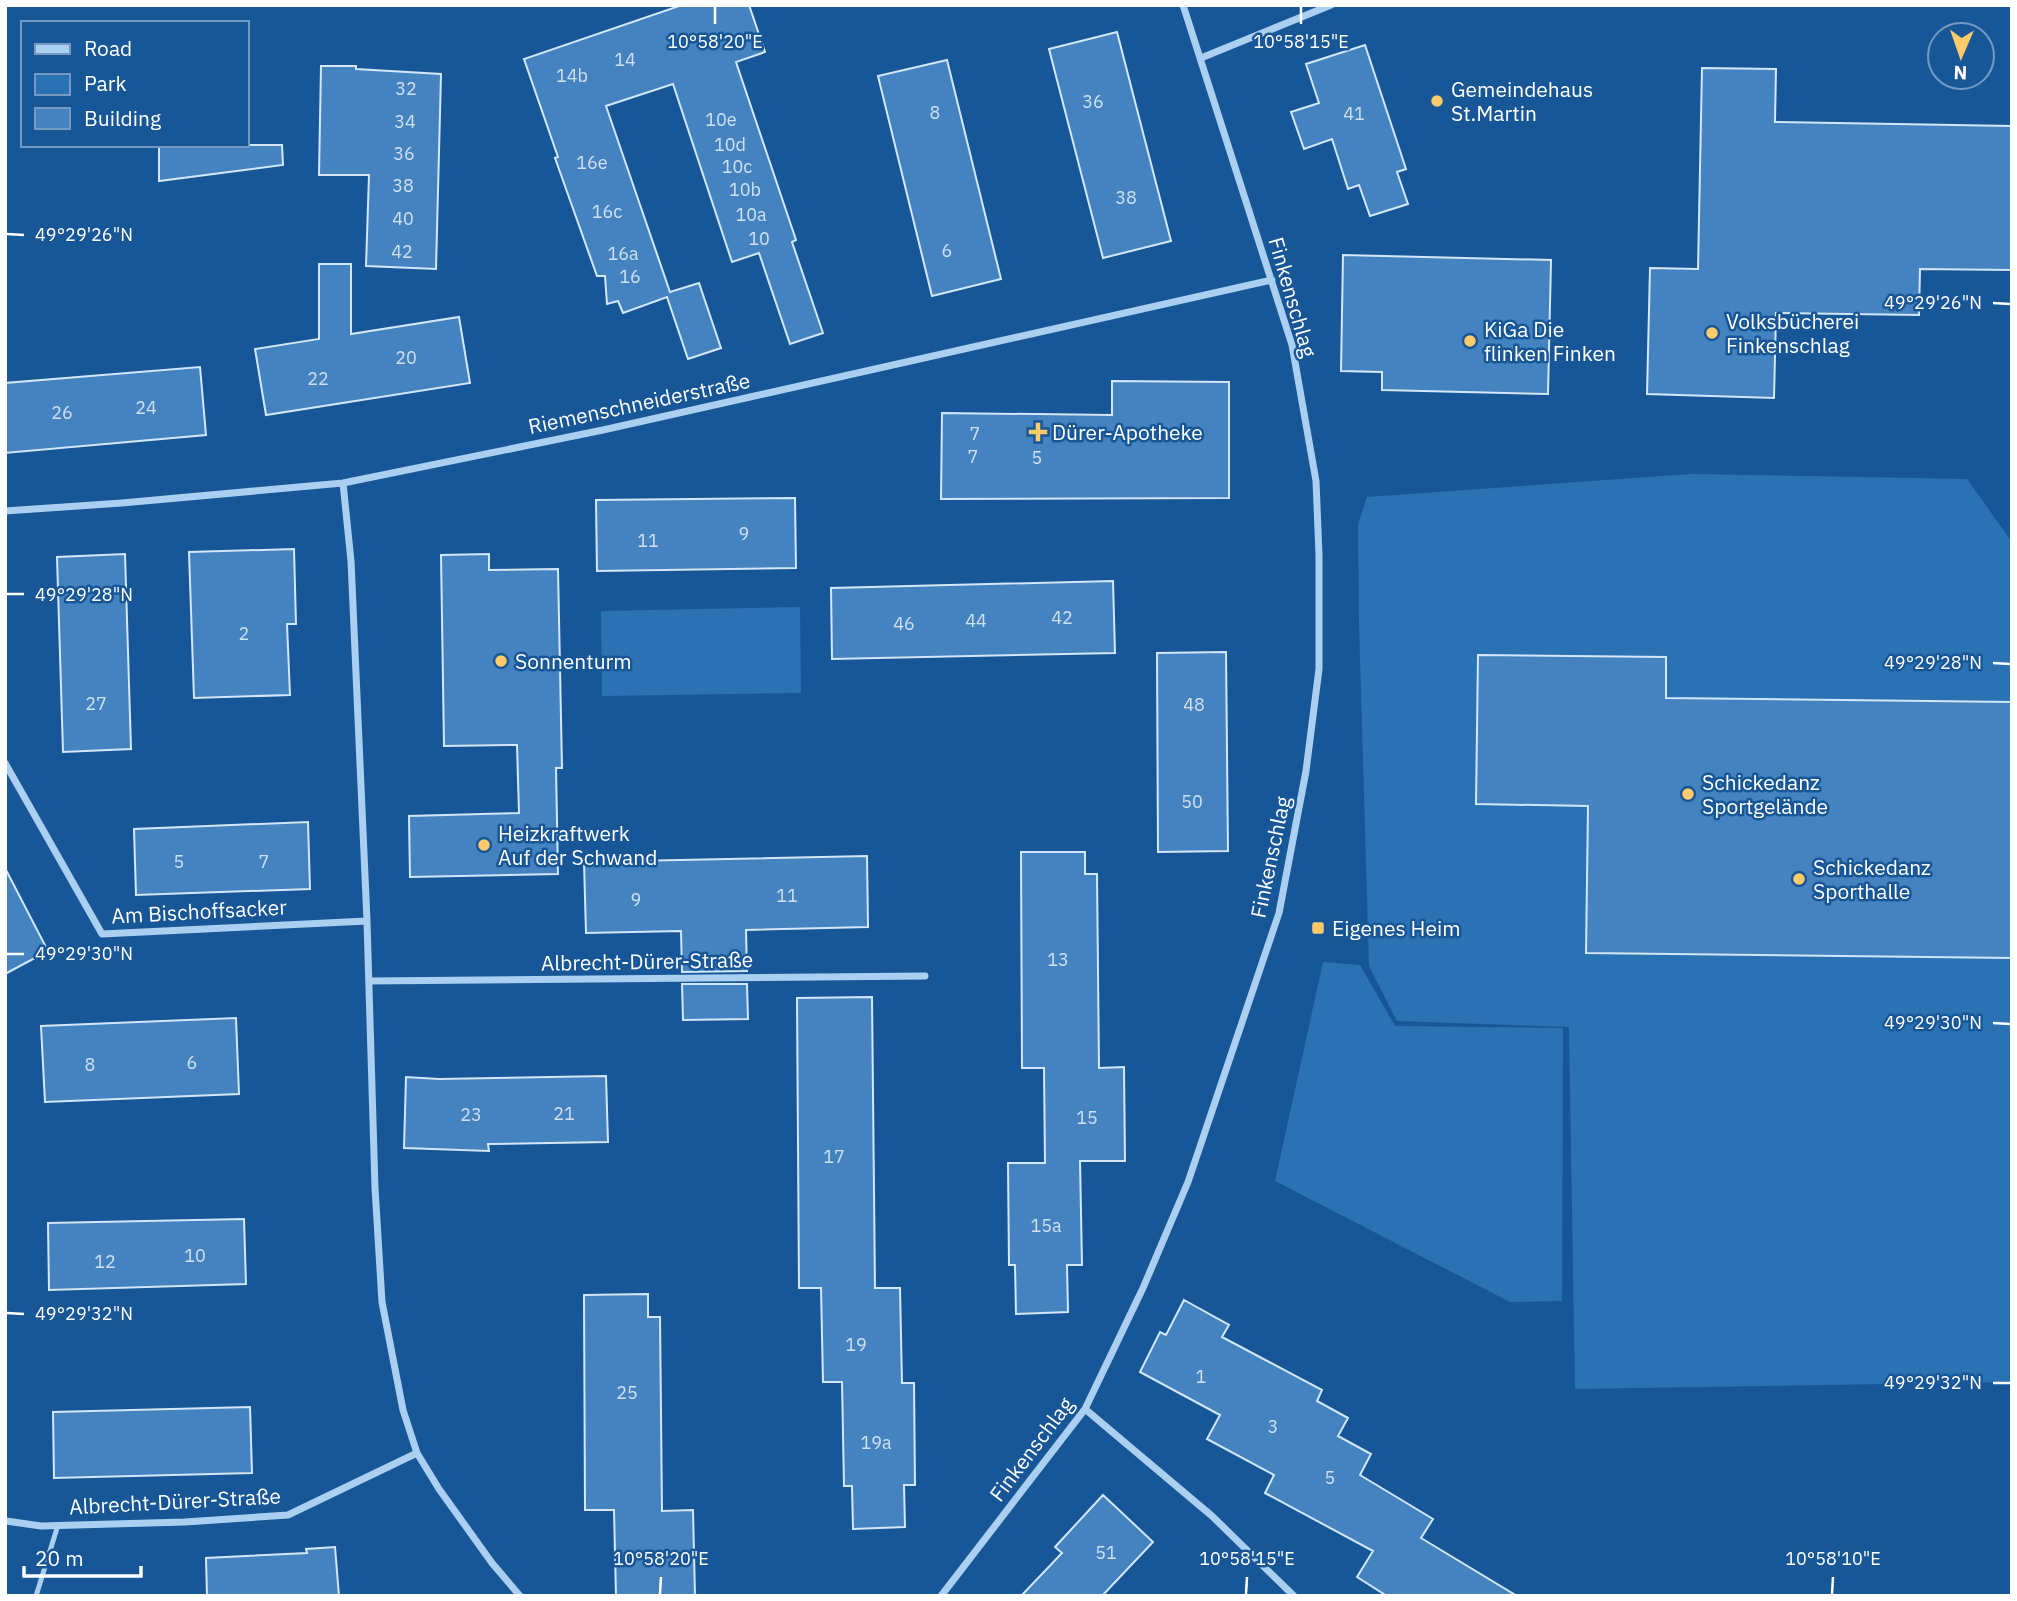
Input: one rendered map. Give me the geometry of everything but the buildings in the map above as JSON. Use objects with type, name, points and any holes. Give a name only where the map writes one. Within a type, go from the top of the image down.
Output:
[{"type":"street","name":"Finkenschlag","points":[[941,1596],[1086,1409],[1143,1288],[1188,1182],[1279,914],[1306,771],[1319,669],[1320,555],[1316,481],[1292,345],[1183,5]]},
{"type":"street","points":[[1201,58],[1331,5]]},
{"type":"street","name":"Riemenschneiderstraße","points":[[5,511],[343,483],[603,430],[1272,280]]},
{"type":"street","points":[[343,483],[351,561],[367,921],[375,1188],[382,1302],[400,1398],[417,1453],[439,1489],[492,1563],[520,1596]]},
{"type":"street","name":"Am Bischoffsacker","points":[[5,763],[102,934],[367,921]]},
{"type":"street","name":"Albrecht-Dürer-Straße","points":[[369,981],[925,976]]},
{"type":"street","points":[[1086,1409],[1212,1516],[1294,1596]]},
{"type":"street","name":"Albrecht-Dürer-Straße","points":[[6,1521],[41,1526],[185,1522],[288,1515],[417,1453]]},
{"type":"lane","points":[[36,1596],[58,1525]]},
{"type":"green space","name":"Schickedanz Sportgelände","points":[[1691,474],[1967,479],[2012,542],[2012,1382],[1575,1389],[1569,1027],[1397,1021],[1369,966],[1358,525],[1367,497]]},
{"type":"green space","points":[[800,607],[801,693],[602,696],[601,611]]},
{"type":"green space","points":[[1323,962],[1360,965],[1395,1026],[1563,1028],[1562,1301],[1510,1302],[1275,1181]]},
{"type":"place","name":"Gemeindehaus St.Martin","points":[[1437,101]]},
{"type":"place","name":"Volksbücherei Finkenschlag","points":[[1712,333]]},
{"type":"place","name":"KiGa Die flinken Finken","points":[[1470,341]]},
{"type":"place","name":"Dürer-Apotheke","points":[[1038,432]]},
{"type":"place","name":"Sonnenturm","points":[[501,661]]},
{"type":"place","name":"Schickedanz Sportgelände","points":[[1688,794]]},
{"type":"place","name":"Heizkraftwerk Auf der Schwand","points":[[484,845]]},
{"type":"place","name":"Schickedanz Sporthalle","points":[[1799,879]]},
{"type":"place","name":"Eigenes Heim","points":[[1318,928]]}]
